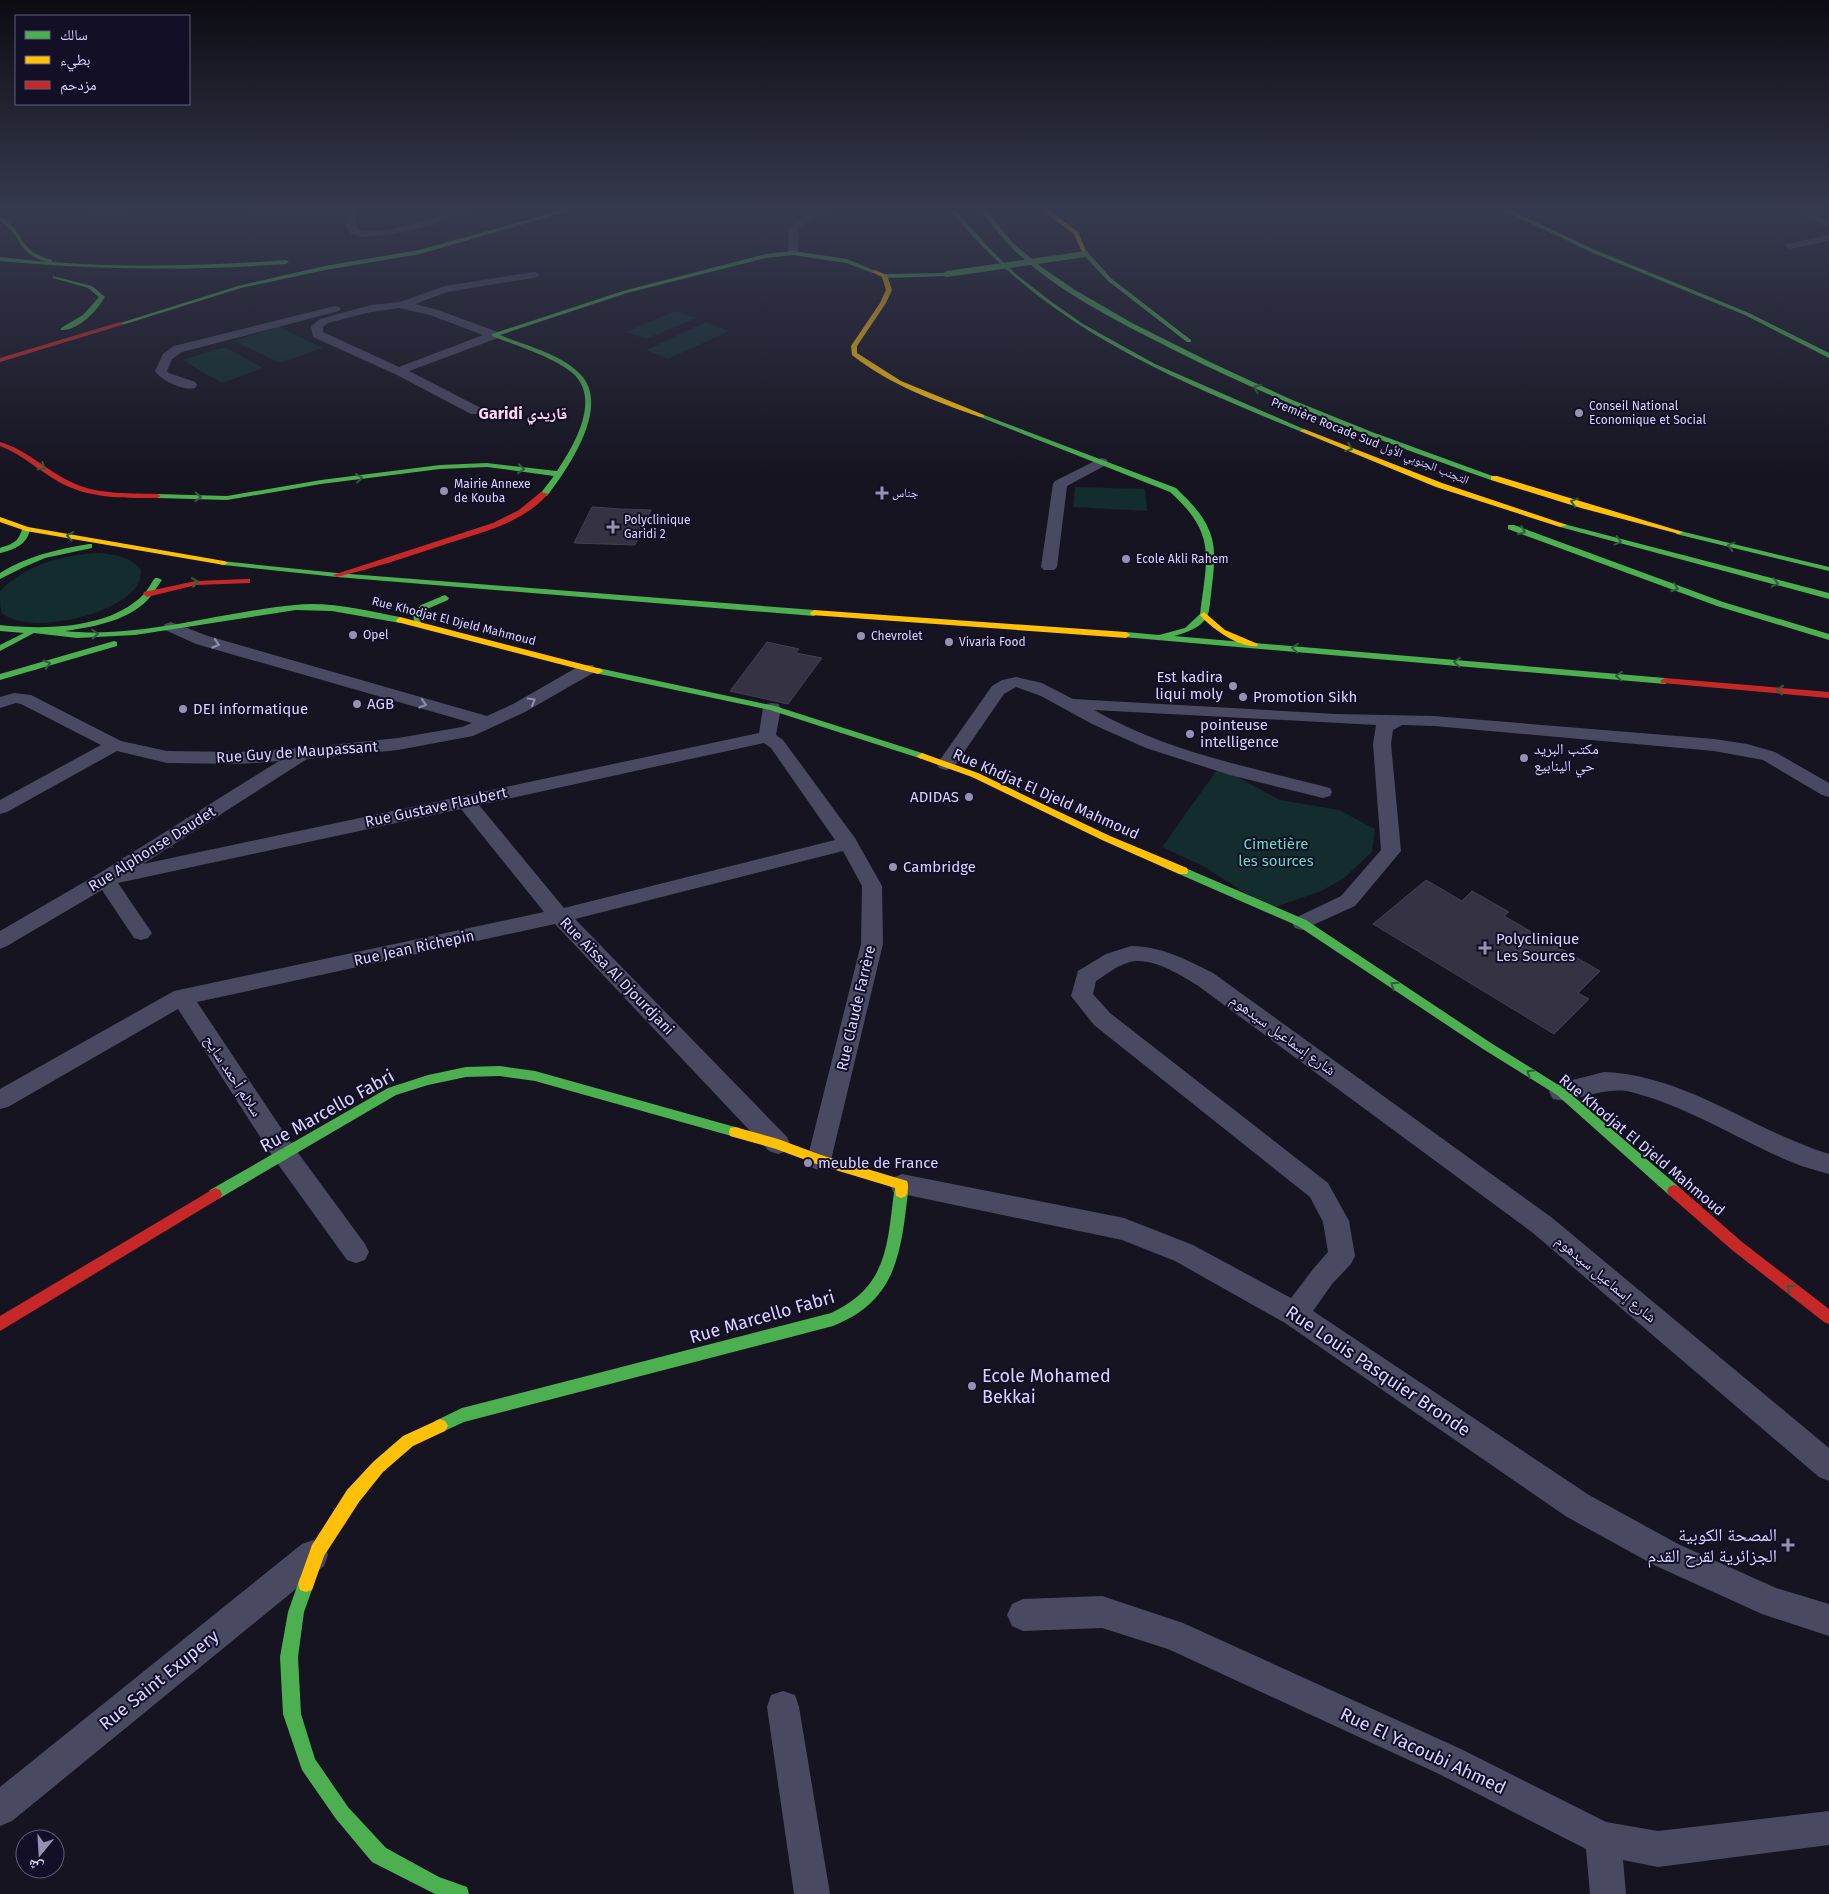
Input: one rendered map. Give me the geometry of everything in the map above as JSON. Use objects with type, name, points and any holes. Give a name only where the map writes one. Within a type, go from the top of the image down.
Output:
[{"type":"main road","points":[[0,352],[52,334],[78,322],[95,310],[101,298]]},
{"type":"main road","points":[[0,360],[203,298]]},
{"type":"main road","points":[[494,335],[606,298]]},
{"type":"main road","points":[[885,298],[854,346],[854,354],[865,364],[881,374],[939,400],[1173,490],[1188,500],[1200,515],[1208,531],[1210,556],[1204,615],[1188,630],[1162,637]]},
{"type":"main road","name":"Première Rocade Sud التجنب الجنوبي الأول","points":[[1044,298],[1080,323],[1143,360],[1277,420],[1439,485],[1551,522],[1756,579],[1829,596]]},
{"type":"main road","name":"Première Rocade Sud التجنب الجنوبي الأول","points":[[1084,298],[1103,311],[1235,378],[1290,403],[1445,462],[1625,518],[1829,569]]},
{"type":"main road","points":[[1133,298],[1235,378]]},
{"type":"main road","points":[[1709,298],[1747,314],[1829,356]]},
{"type":"main road","points":[[337,575],[407,555],[473,533],[511,517],[537,500],[560,474],[582,432],[588,396],[579,376],[555,362],[494,335]]},
{"type":"main road","points":[[1143,360],[1240,410],[1380,474]]},
{"type":"main road","points":[[0,444],[14,448],[64,482],[104,494],[227,498],[321,482],[440,468],[477,466],[560,474]]},
{"type":"main road","points":[[0,519],[26,529],[248,567],[715,606],[1254,644],[1829,695]]},
{"type":"main road","points":[[1500,522],[1720,604],[1829,637]]},
{"type":"main road","points":[[0,551],[21,541],[25,537],[26,529]]},
{"type":"main road","points":[[0,577],[32,559],[62,550],[93,545],[118,545]]},
{"type":"main road","points":[[0,628],[30,633],[46,632],[94,623],[134,604],[147,594],[157,582],[159,568],[156,560],[146,551]]},
{"type":"main road","points":[[1763,554],[1829,561]]},
{"type":"main road","points":[[407,555],[406,564],[412,581]]},
{"type":"main road","points":[[147,594],[201,581],[259,582]]},
{"type":"main road","points":[[417,595],[450,598],[424,607],[417,616],[418,624]]},
{"type":"main road","name":"Rue Khodjat El Djeld Mahmoud","points":[[134,604],[137,611],[145,618],[171,627],[258,611],[296,607],[332,608],[418,624],[587,669],[772,708]]},
{"type":"main road","points":[[1204,615],[1222,632],[1254,644]]},
{"type":"main road","points":[[46,632],[77,635],[134,632],[171,627]]},
{"type":"main road","points":[[0,678],[171,627]]},
{"type":"main road","points":[[0,648],[30,633]]},
{"type":"main road","name":"Rue Khdjat El Djeld Mahmoud","points":[[772,708],[975,775],[1115,842],[1302,923]]},
{"type":"main road","name":"Rue Khodjat El Djeld Mahmoud","points":[[1302,923],[1487,1046],[1561,1092],[1737,1246],[1829,1317]]},
{"type":"main road","name":"Rue Marcello Fabri","points":[[0,1324],[284,1153],[392,1091],[428,1080],[466,1072],[500,1071],[535,1076],[778,1144],[820,1160],[902,1185],[891,1260],[881,1283],[864,1302],[833,1319],[462,1415],[408,1441],[378,1467],[353,1496],[318,1552],[296,1612],[289,1657],[292,1714],[308,1764],[342,1813],[379,1855],[434,1884],[460,1894]]},
{"type":"street","points":[[401,305],[419,298]]},
{"type":"street","points":[[191,385],[164,376],[162,371],[167,357],[178,349],[370,300],[380,301],[388,306]]},
{"type":"street","points":[[476,411],[399,371],[340,346],[317,334],[316,331],[318,326],[324,321],[388,306],[401,305],[419,308],[494,335]]},
{"type":"street","points":[[399,371],[494,335]]},
{"type":"street","points":[[1049,567],[1060,484],[1100,462]]},
{"type":"street","points":[[171,627],[202,640],[488,722]]},
{"type":"street","name":"Rue Guy de Maupassant","points":[[0,703],[14,698],[25,699],[115,745],[167,757],[239,758],[302,754],[398,744],[467,732],[519,708],[587,669]]},
{"type":"street","points":[[946,764],[1002,686],[1012,683],[1027,684],[1117,729],[1179,754],[1250,775],[1323,792]]},
{"type":"street","points":[[1067,704],[1336,719],[1434,721],[1695,743],[1747,750],[1769,756],[1829,791]]},
{"type":"street","points":[[766,737],[772,708]]},
{"type":"street","points":[[1302,923],[1348,901],[1390,851],[1382,744],[1384,727],[1399,720]]},
{"type":"street","name":"Rue Gustave Flaubert","points":[[105,879],[766,737]]},
{"type":"street","name":"Rue Claude Farrère","points":[[766,737],[777,744],[848,843],[872,886],[872,944],[820,1160]]},
{"type":"street","points":[[0,808],[115,745]]},
{"type":"street","name":"Rue Alphonse Daudet","points":[[0,941],[105,879],[302,754]]},
{"type":"street","name":"Rue Aïssa Al Djourdjani","points":[[465,801],[560,916],[778,1144]]},
{"type":"street","name":"Rue Jean Richepin","points":[[0,1100],[182,997],[560,916],[848,843]]},
{"type":"street","points":[[105,879],[141,933]]},
{"type":"street","name":"شارع إسماعيل سيدهوم","points":[[1294,1314],[1323,1276],[1342,1256],[1336,1220],[1319,1190],[1102,1019],[1082,996],[1086,977],[1111,962],[1130,954],[1163,958],[1205,979],[1542,1225],[1829,1467]]},
{"type":"street","name":"سلالم أحمد سايح","points":[[182,997],[284,1153],[356,1252]]},
{"type":"street","points":[[1561,1092],[1604,1081],[1629,1082],[1672,1094],[1799,1155],[1829,1164]]},
{"type":"street","name":"Rue Louis Pasquier Bronde","points":[[902,1185],[1124,1229],[1184,1253],[1294,1314],[1578,1506],[1667,1555],[1773,1603],[1829,1620]]},
{"type":"street","name":"Rue Saint Exupery","points":[[0,1809],[318,1552]]},
{"type":"street","name":"Rue El Yacoubi Ahmed","points":[[1023,1615],[1102,1612],[1172,1634],[1449,1761],[1602,1839],[1658,1849],[1829,1828]]},
{"type":"street","points":[[783,1707],[812,1894]]},
{"type":"street","points":[[1602,1839],[1608,1894]]},
{"type":"green space","points":[[675,311],[696,318],[646,339],[626,332]]},
{"type":"green space","points":[[706,322],[729,331],[668,359],[646,350]]},
{"type":"green space","points":[[278,326],[323,348],[279,363],[234,341]]},
{"type":"green space","points":[[225,347],[263,368],[222,383],[182,360]]},
{"type":"green space","points":[[1075,487],[1145,489],[1147,511],[1073,507]]},
{"type":"green space","points":[[99,553],[127,559],[141,570],[139,582],[130,594],[115,604],[97,612],[54,622],[33,623],[15,620],[2,613],[0,591],[22,574],[59,559]]},
{"type":"green space","name":"Cimetière les sources","points":[[1219,767],[1280,800],[1339,810],[1375,829],[1372,852],[1343,879],[1321,891],[1270,909],[1205,867],[1162,847]]},
{"type":"building","name":"Polyclinique Garidi 2","points":[[592,507],[651,510],[635,545],[574,543]]},
{"type":"building","points":[[767,642],[799,649],[796,653],[822,658],[788,704],[730,691]]},
{"type":"building","name":"Polyclinique Les Sources","points":[[1426,880],[1462,901],[1472,891],[1509,912],[1504,916],[1600,971],[1578,993],[1589,999],[1554,1034],[1373,924]]},
{"type":"traffic: fast","points":[[63,329],[86,316],[101,298]]},
{"type":"traffic: fast","points":[[120,324],[203,298]]},
{"type":"traffic: fast","points":[[544,494],[562,470],[579,438],[588,404],[587,389],[580,377],[563,364],[494,335],[606,298]]},
{"type":"traffic: fast","points":[[1043,298],[1081,325],[1153,365],[1228,400],[1304,431]]},
{"type":"traffic: fast","points":[[1084,298],[1208,364],[1288,400],[1411,449],[1494,478]]},
{"type":"traffic: fast","points":[[1134,298],[1189,341]]},
{"type":"traffic: fast","points":[[1709,298],[1747,314],[1829,356]]},
{"type":"traffic: fast","points":[[982,416],[1173,490],[1200,518],[1210,546],[1209,577],[1204,615],[1188,630],[1162,637]]},
{"type":"traffic: fast","points":[[157,496],[227,498],[321,482],[440,467],[487,465],[560,474]]},
{"type":"traffic: fast","points":[[1563,525],[1829,596]]},
{"type":"traffic: fast","points":[[1511,527],[1720,604],[1829,637]]},
{"type":"traffic: fast","points":[[0,551],[14,546],[25,537],[26,529]]},
{"type":"traffic: fast","points":[[1679,532],[1829,569]]},
{"type":"traffic: fast","points":[[0,577],[10,570],[43,556],[89,546]]},
{"type":"traffic: fast","points":[[224,563],[337,575],[814,613]]},
{"type":"traffic: fast","points":[[0,628],[37,631],[57,630],[97,622],[116,616],[132,607],[147,596],[158,580]]},
{"type":"traffic: fast","points":[[418,624],[417,615],[424,607],[445,598]]},
{"type":"traffic: fast","points":[[47,632],[77,635],[135,632],[296,607],[332,608],[400,620]]},
{"type":"traffic: fast","points":[[0,648],[30,633]]},
{"type":"traffic: fast","points":[[1126,635],[1665,681]]},
{"type":"traffic: fast","points":[[0,677],[114,644]]},
{"type":"traffic: fast","points":[[598,671],[772,708],[922,756]]},
{"type":"traffic: fast","points":[[1183,871],[1302,923],[1487,1046],[1561,1092],[1674,1191]]},
{"type":"traffic: fast","points":[[215,1194],[392,1091],[428,1080],[466,1072],[500,1071],[535,1076],[735,1132]]},
{"type":"traffic: fast","points":[[440,1426],[462,1415],[833,1319],[849,1312],[860,1305],[874,1291],[888,1266],[895,1237],[901,1192]]},
{"type":"traffic: fast","points":[[306,1584],[296,1612],[289,1657],[292,1714],[308,1764],[342,1813],[379,1855],[434,1884],[460,1894]]},
{"type":"traffic: slow","points":[[885,298],[854,346],[854,354],[868,365],[899,383],[982,416]]},
{"type":"traffic: slow","points":[[1304,431],[1439,485],[1563,525]]},
{"type":"traffic: slow","points":[[1494,478],[1584,506],[1679,532]]},
{"type":"traffic: slow","points":[[0,519],[26,529],[224,563]]},
{"type":"traffic: slow","points":[[814,613],[1126,635]]},
{"type":"traffic: slow","points":[[1204,615],[1222,632],[1254,644]]},
{"type":"traffic: slow","points":[[400,620],[598,671]]},
{"type":"traffic: slow","points":[[922,756],[975,775],[1106,838],[1183,871]]},
{"type":"traffic: slow","points":[[735,1132],[778,1144],[819,1160],[902,1185],[901,1192]]},
{"type":"traffic: slow","points":[[306,1584],[318,1551],[353,1496],[378,1467],[408,1441],[440,1426]]},
{"type":"traffic: jam","points":[[0,360],[120,324]]},
{"type":"traffic: jam","points":[[0,444],[25,456],[63,481],[85,490],[96,493],[157,496]]},
{"type":"traffic: jam","points":[[337,575],[402,556],[496,524],[521,512],[544,494]]},
{"type":"traffic: jam","points":[[147,594],[196,583],[247,581]]},
{"type":"traffic: jam","points":[[1665,681],[1829,695]]},
{"type":"traffic: jam","points":[[1674,1191],[1737,1246],[1829,1317]]},
{"type":"traffic: jam","points":[[0,1324],[215,1194]]},
{"type":"place","name":"Conseil National Economique et Social","points":[[1579,413]]},
{"type":"place","name":"Mairie Annexe de Kouba","points":[[444,491]]},
{"type":"place","name":"جناس","points":[[882,493]]},
{"type":"place","name":"Polyclinique Garidi 2","points":[[613,527]]},
{"type":"place","name":"Ecole Akli Rahem","points":[[1126,559]]},
{"type":"place","name":"Opel","points":[[353,635]]},
{"type":"place","name":"Chevrolet","points":[[861,636]]},
{"type":"place","name":"Vivaria Food","points":[[949,642]]},
{"type":"place","name":"Est kadira liqui moly","points":[[1233,686]]},
{"type":"place","name":"Promotion Sikh","points":[[1243,697]]},
{"type":"place","name":"AGB","points":[[357,704]]},
{"type":"place","name":"DEI informatique","points":[[183,709]]},
{"type":"place","name":"pointeuse intelligence","points":[[1190,734]]},
{"type":"place","name":"مكتب البريد حي الينابيع","points":[[1524,758]]},
{"type":"place","name":"ADIDAS","points":[[969,797]]},
{"type":"place","name":"Cambridge","points":[[893,867]]},
{"type":"place","name":"Polyclinique Les Sources","points":[[1485,948]]},
{"type":"place","name":"meuble de France","points":[[808,1163]]},
{"type":"place","name":"Ecole Mohamed Bekkai","points":[[972,1386]]},
{"type":"place","name":"المصحة الكوبية الجزائرية لقرح القدم","points":[[1788,1545]]},
{"type":"district","name":"Garidi قاريدي","points":[[523,413]]}]
